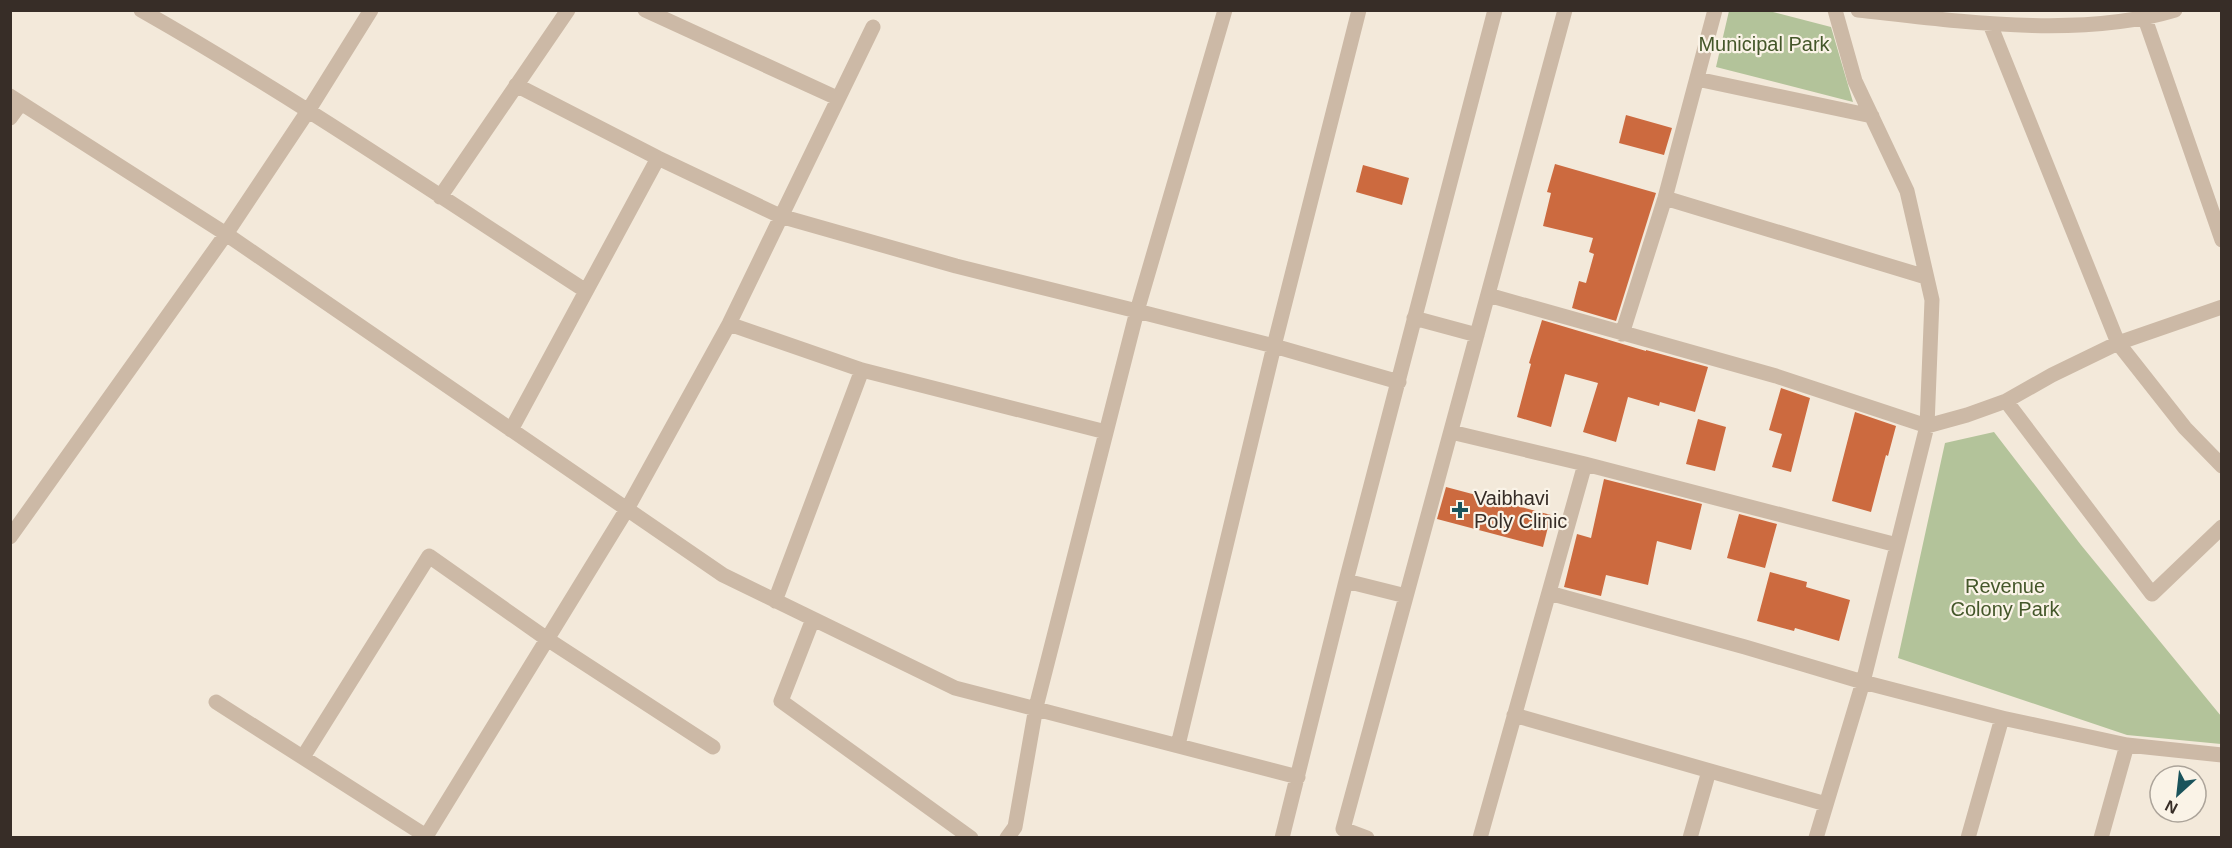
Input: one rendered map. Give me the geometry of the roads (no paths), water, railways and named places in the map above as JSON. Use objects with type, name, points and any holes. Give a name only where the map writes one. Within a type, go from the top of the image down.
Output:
[{"type":"street","points":[[141,10],[308,111],[586,291]]},
{"type":"street","points":[[11,536],[226,234],[308,111],[371,10]]},
{"type":"street","points":[[440,197],[568,10]]},
{"type":"street","points":[[645,10],[837,98]]},
{"type":"street","points":[[1007,837],[1015,827],[1036,707],[1137,311],[1225,10]]},
{"type":"street","points":[[1178,745],[1274,346],[1359,10]]},
{"type":"street","points":[[1282,837],[1346,581],[1495,10]]},
{"type":"street","points":[[1367,837],[1341,833],[1565,10]]},
{"type":"street","points":[[1622,334],[1665,198],[1715,10]]},
{"type":"street","points":[[1816,837],[1863,682],[1927,426],[1932,300],[1907,191],[1856,81],[1836,10]]},
{"type":"street","points":[[1858,10],[1990,24],[2066,25],[2175,10]]},
{"type":"street","points":[[2144,15],[2222,240]]},
{"type":"street","points":[[1990,24],[2118,343],[2185,428],[2222,466]]},
{"type":"street","points":[[216,702],[426,837],[627,509],[729,324],[873,27]]},
{"type":"street","points":[[1697,79],[1872,116]]},
{"type":"street","points":[[516,85],[658,158],[780,216],[957,266],[1274,346],[1399,382]]},
{"type":"street","points":[[10,118],[16,99],[226,234],[723,575],[955,688],[1036,707],[1298,777]]},
{"type":"street","points":[[511,430],[658,158]]},
{"type":"street","points":[[1665,198],[1926,277]]},
{"type":"street","points":[[1488,295],[1776,376],[1927,426],[2006,401],[2052,375],[2118,343],[2222,307]]},
{"type":"street","points":[[1414,318],[1477,335]]},
{"type":"street","points":[[729,324],[862,370],[1106,432]]},
{"type":"street","points":[[775,601],[862,370]]},
{"type":"street","points":[[2006,401],[2152,594],[2222,527]]},
{"type":"street","points":[[1451,432],[1585,464],[1897,546]]},
{"type":"street","points":[[1480,837],[1585,464]]},
{"type":"street","points":[[303,757],[429,556],[547,639],[713,747]]},
{"type":"street","points":[[1346,581],[1406,596]]},
{"type":"street","points":[[1549,592],[1863,682],[2002,718],[2127,745],[2222,755]]},
{"type":"street","points":[[813,619],[781,701],[971,837]]},
{"type":"street","points":[[1514,715],[1826,804]]},
{"type":"street","points":[[1968,837],[2002,718]]},
{"type":"street","points":[[2101,837],[2127,745]]},
{"type":"street","points":[[1690,837],[1709,771]]},
{"type":"place","name":"Vaibhavi Poly Clinic","points":[[1460,510]]},
{"type":"park label","name":"Municipal Park","points":[[1764,44]]},
{"type":"park label","name":"Revenue Colony Park","points":[[2005,598]]}]
